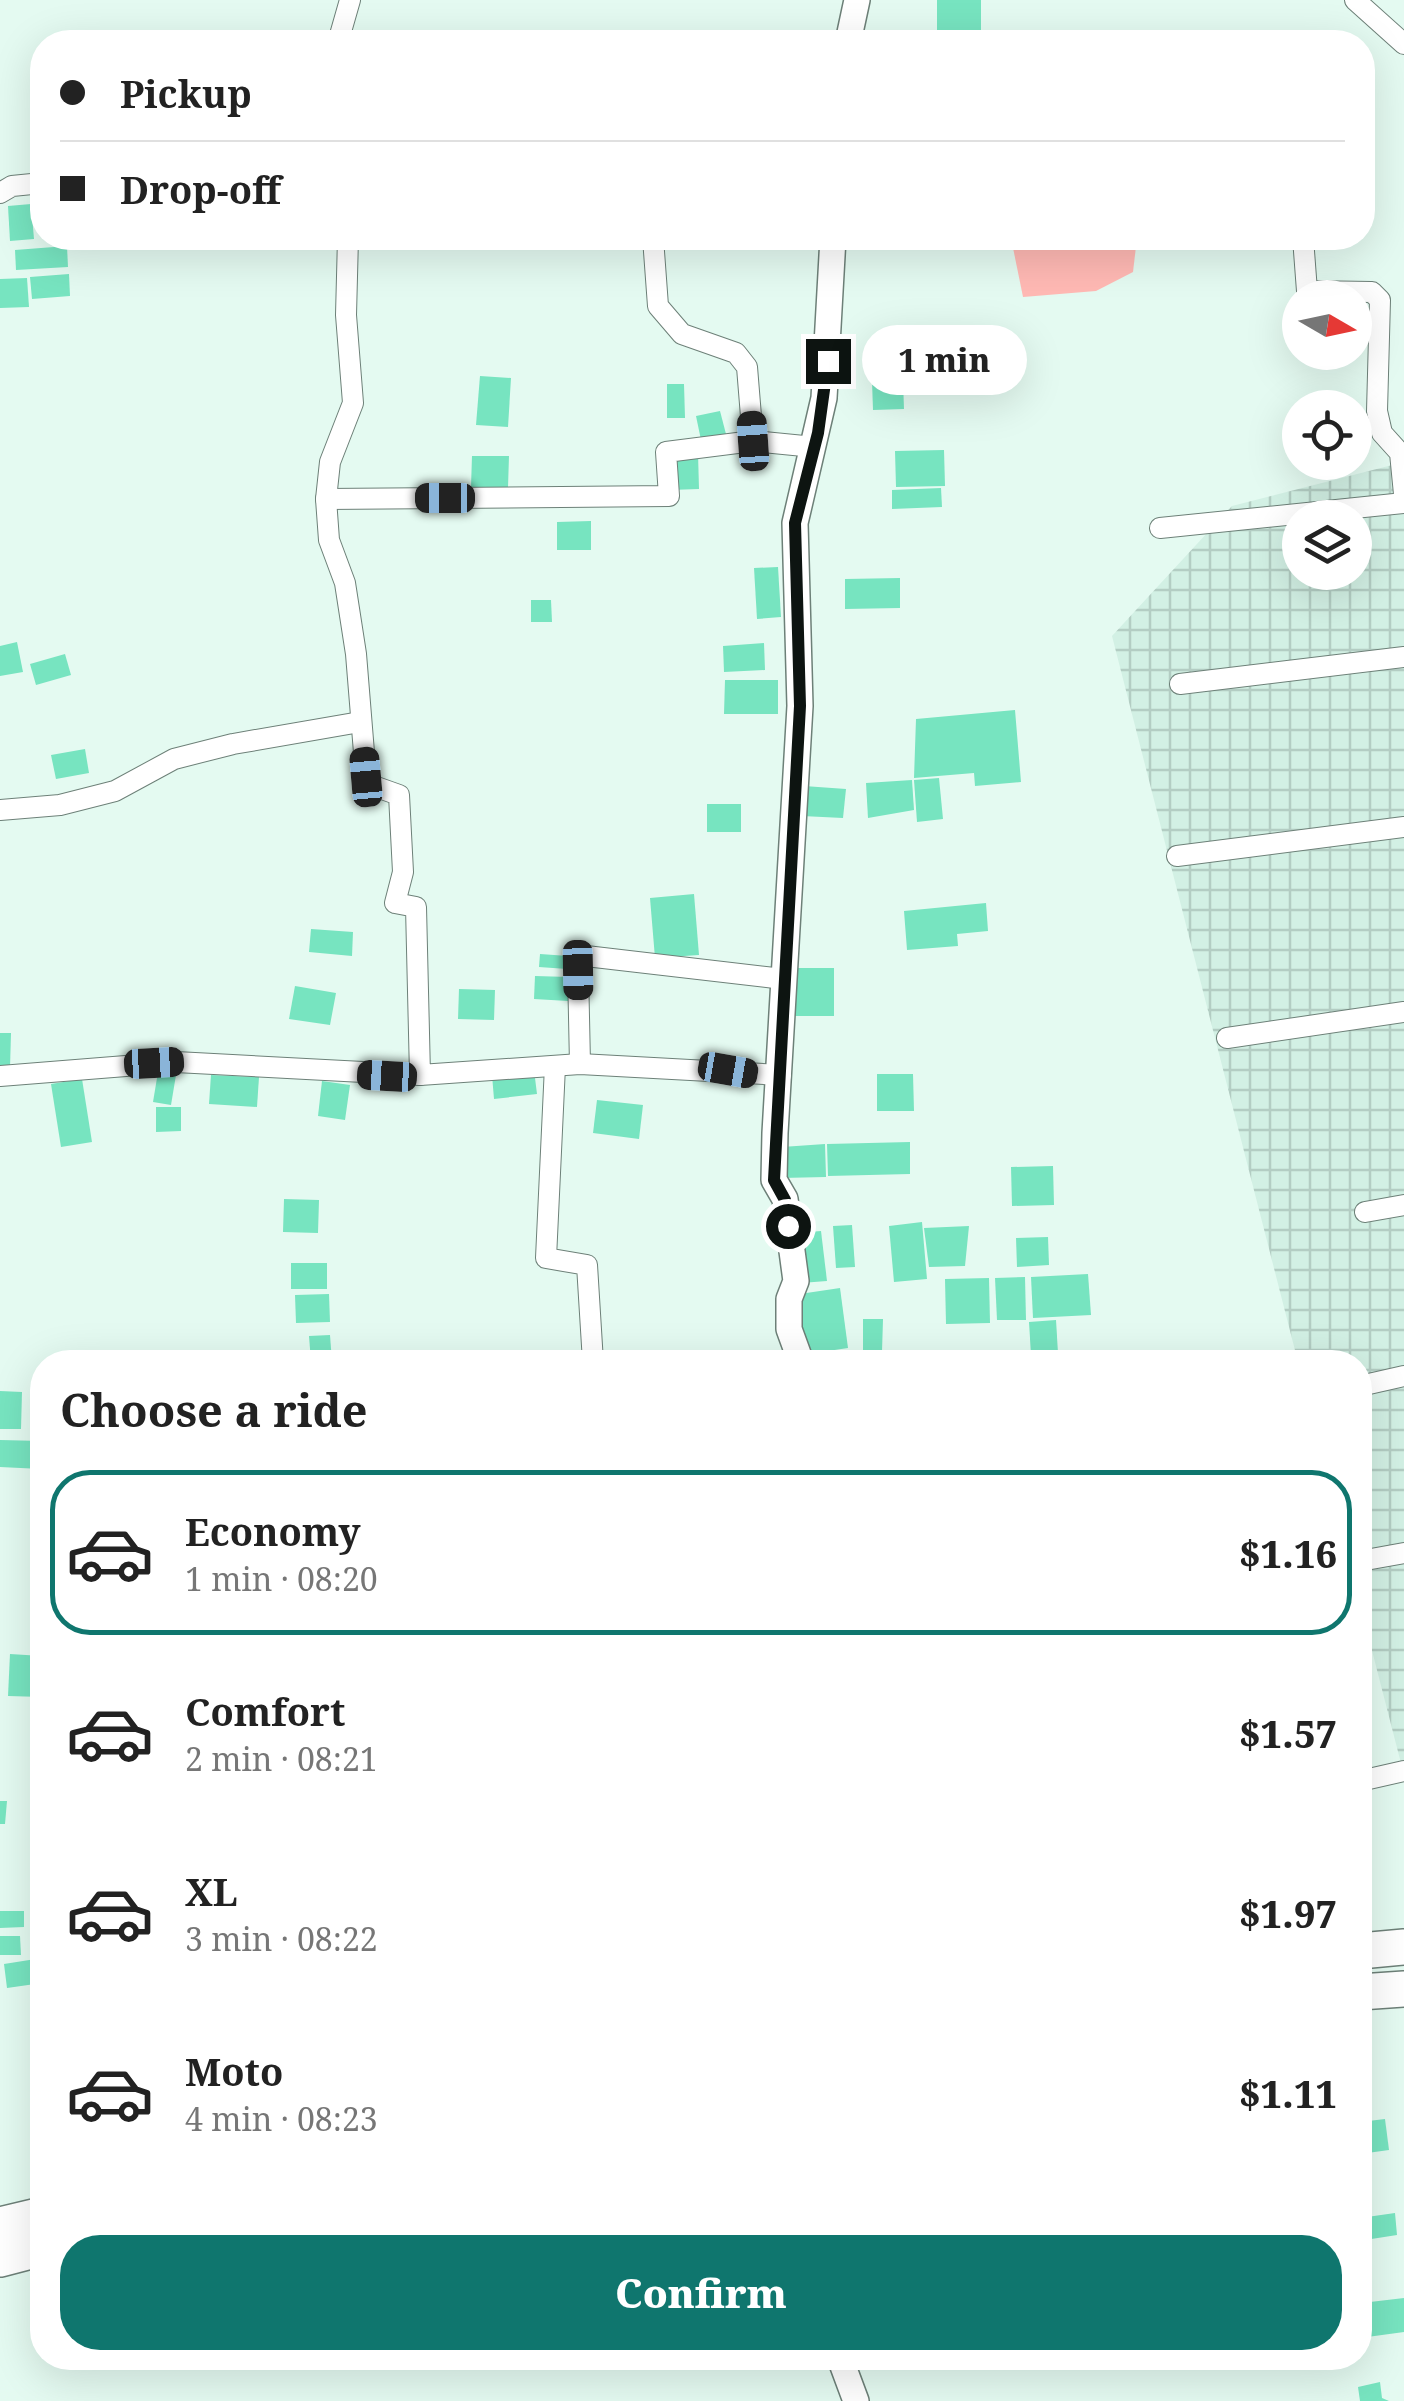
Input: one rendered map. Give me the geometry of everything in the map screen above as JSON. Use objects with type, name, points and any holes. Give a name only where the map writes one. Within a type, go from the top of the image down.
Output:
[{"type":"highway","points":[[1372,1950],[1404,1948]]},
{"type":"highway","points":[[1372,1991],[1404,1989]]},
{"type":"highway","points":[[0,2225],[30,2218]]},
{"type":"highway","points":[[0,2258],[30,2251]]},
{"type":"street","points":[[341,30],[350,0]]},
{"type":"street","points":[[851,30],[857,0]]},
{"type":"street","points":[[1355,0],[1404,44]]},
{"type":"street","points":[[0,193],[12,186],[30,184]]},
{"type":"street","points":[[348,250],[346,315],[353,403],[330,462],[326,498],[330,540],[345,583],[356,654],[368,784],[399,796],[403,872],[394,904],[416,907],[414,961],[420,1075]]},
{"type":"street","points":[[654,250],[658,306],[682,334],[736,353],[747,367],[753,441]]},
{"type":"street","points":[[797,1350],[790,1329],[789,1299],[796,1282],[785,1200],[774,1180],[800,706],[795,523],[814,447],[828,361],[833,250]]},
{"type":"street","points":[[1304,250],[1307,291],[1372,292],[1380,300],[1376,411],[1382,433],[1400,453],[1404,494]]},
{"type":"street","points":[[326,498],[669,496],[666,452],[753,441],[814,447]]},
{"type":"street","points":[[1160,528],[1404,503]]},
{"type":"street","points":[[1180,684],[1404,657]]},
{"type":"street","points":[[0,810],[60,805],[115,791],[174,759],[233,744],[360,722]]},
{"type":"street","points":[[1177,856],[1404,827]]},
{"type":"street","points":[[580,1064],[578,970],[586,956],[783,979]]},
{"type":"street","points":[[1227,1038],[1404,1012]]},
{"type":"street","points":[[0,1076],[176,1062],[420,1075],[580,1064],[780,1075]]},
{"type":"street","points":[[555,1066],[546,1258],[587,1265],[592,1350]]},
{"type":"street","points":[[1365,1212],[1404,1205]]},
{"type":"street","points":[[1372,1383],[1404,1376]]},
{"type":"street","points":[[1372,1559],[1404,1552]]},
{"type":"street","points":[[1372,1778],[1404,1771]]},
{"type":"street","points":[[844,2370],[856,2401]]},
{"type":"shaded area","points":[[1013,250],[1136,250],[1133,272],[1096,291],[1023,297]]},
{"type":"shaded area","points":[[1404,462],[1404,1775],[1372,1651],[1372,1350],[1295,1350],[1112,636],[1232,506],[1334,480],[1372,480],[1372,470]]},
{"type":"building","points":[[937,0],[981,0],[981,30],[937,30]]},
{"type":"building","points":[[30,204],[30,239],[10,241],[8,206]]},
{"type":"building","points":[[15,250],[67,250],[68,267],[16,270]]},
{"type":"building","points":[[69,274],[70,296],[32,299],[30,277]]},
{"type":"building","points":[[27,278],[29,307],[0,308],[0,279]]},
{"type":"building","points":[[480,376],[511,378],[508,427],[476,425]]},
{"type":"building","points":[[872,381],[903,381],[904,409],[873,410]]},
{"type":"building","points":[[667,384],[684,384],[685,418],[667,418]]},
{"type":"building","points":[[720,411],[726,434],[701,440],[696,416]]},
{"type":"building","points":[[944,450],[945,486],[896,487],[895,451]]},
{"type":"building","points":[[698,453],[699,489],[670,490],[669,454]]},
{"type":"building","points":[[472,456],[509,456],[508,487],[471,487]]},
{"type":"building","points":[[941,488],[942,507],[892,509],[892,490]]},
{"type":"building","points":[[591,521],[591,550],[557,550],[557,522]]},
{"type":"building","points":[[778,567],[781,617],[757,619],[754,568]]},
{"type":"building","points":[[900,578],[900,608],[845,609],[845,579]]},
{"type":"building","points":[[531,600],[551,600],[552,622],[531,622]]},
{"type":"building","points":[[17,642],[23,672],[0,676],[0,646]]},
{"type":"building","points":[[764,643],[765,670],[724,672],[723,646]]},
{"type":"building","points":[[65,654],[71,675],[36,685],[30,664]]},
{"type":"building","points":[[725,680],[778,680],[778,714],[724,714]]},
{"type":"building","points":[[1015,710],[1021,782],[975,786],[974,773],[914,778],[916,719]]},
{"type":"building","points":[[85,749],[89,773],[56,779],[51,755]]},
{"type":"building","points":[[939,778],[943,819],[917,822],[914,780]]},
{"type":"building","points":[[912,780],[914,810],[868,818],[866,783]]},
{"type":"building","points":[[804,786],[846,789],[843,818],[802,816]]},
{"type":"building","points":[[707,804],[741,804],[741,832],[707,832]]},
{"type":"building","points":[[694,894],[699,955],[655,958],[650,898]]},
{"type":"building","points":[[986,903],[988,931],[957,934],[958,946],[907,950],[904,911]]},
{"type":"building","points":[[311,929],[353,932],[352,956],[309,952]]},
{"type":"building","points":[[540,954],[568,956],[567,969],[539,967]]},
{"type":"building","points":[[793,968],[834,968],[834,1016],[793,1016]]},
{"type":"building","points":[[535,976],[569,977],[568,1001],[534,999]]},
{"type":"building","points":[[295,986],[336,993],[330,1025],[289,1019]]},
{"type":"building","points":[[459,989],[495,990],[494,1020],[458,1019]]},
{"type":"building","points":[[0,1033],[11,1033],[10,1068],[0,1068]]},
{"type":"building","points":[[534,1070],[537,1094],[494,1099],[492,1075]]},
{"type":"building","points":[[158,1072],[176,1075],[171,1105],[153,1102]]},
{"type":"building","points":[[877,1074],[913,1074],[914,1111],[877,1111]]},
{"type":"building","points":[[211,1075],[259,1077],[257,1107],[209,1104]]},
{"type":"building","points":[[82,1079],[92,1142],[61,1147],[51,1084]]},
{"type":"building","points":[[322,1081],[350,1085],[345,1120],[318,1116]]},
{"type":"building","points":[[597,1100],[643,1105],[639,1139],[593,1133]]},
{"type":"building","points":[[156,1107],[181,1107],[181,1131],[156,1132]]},
{"type":"building","points":[[910,1142],[910,1174],[828,1176],[827,1144]]},
{"type":"building","points":[[825,1144],[826,1177],[781,1178],[782,1147]]},
{"type":"building","points":[[1053,1166],[1054,1205],[1012,1206],[1011,1167]]},
{"type":"building","points":[[284,1199],[319,1200],[318,1233],[283,1232]]},
{"type":"building","points":[[922,1222],[927,1279],[894,1282],[889,1226]]},
{"type":"building","points":[[852,1225],[855,1267],[836,1268],[833,1226]]},
{"type":"building","points":[[969,1226],[965,1266],[929,1267],[924,1228]]},
{"type":"building","points":[[821,1231],[827,1281],[801,1283],[796,1233]]},
{"type":"building","points":[[1048,1237],[1049,1265],[1017,1267],[1016,1238]]},
{"type":"building","points":[[291,1263],[327,1263],[327,1289],[291,1289]]},
{"type":"building","points":[[1088,1274],[1091,1315],[1033,1318],[1031,1277]]},
{"type":"building","points":[[1025,1277],[1026,1320],[997,1320],[995,1278]]},
{"type":"building","points":[[989,1278],[990,1323],[946,1324],[945,1279]]},
{"type":"building","points":[[840,1288],[848,1348],[800,1350],[793,1295]]},
{"type":"building","points":[[329,1294],[330,1322],[296,1323],[295,1295]]},
{"type":"building","points":[[863,1319],[883,1319],[882,1350],[863,1350]]},
{"type":"building","points":[[1056,1320],[1058,1350],[1031,1350],[1029,1322]]},
{"type":"building","points":[[330,1335],[331,1350],[310,1350],[309,1336]]},
{"type":"building","points":[[0,1391],[22,1392],[21,1429],[0,1429]]},
{"type":"building","points":[[0,1440],[30,1441],[30,1468],[0,1467]]},
{"type":"building","points":[[10,1654],[30,1655],[30,1697],[8,1696]]},
{"type":"building","points":[[0,1801],[7,1801],[5,1824],[0,1824]]},
{"type":"building","points":[[0,1911],[24,1911],[24,1927],[0,1928]]},
{"type":"building","points":[[0,1936],[20,1936],[21,1955],[0,1955]]},
{"type":"building","points":[[30,1960],[30,1985],[7,1988],[4,1964]]},
{"type":"building","points":[[1385,2119],[1389,2150],[1372,2152],[1372,2121]]},
{"type":"building","points":[[1395,2213],[1397,2235],[1372,2239],[1372,2216]]},
{"type":"building","points":[[1404,2298],[1404,2332],[1372,2336],[1372,2302]]},
{"type":"building","points":[[1380,2382],[1382,2398],[1389,2401],[1360,2401],[1358,2387]]},
{"type":"route","points":[[788,1226],[785,1200],[774,1180],[800,706],[795,523],[818,433],[828,361]]}]
